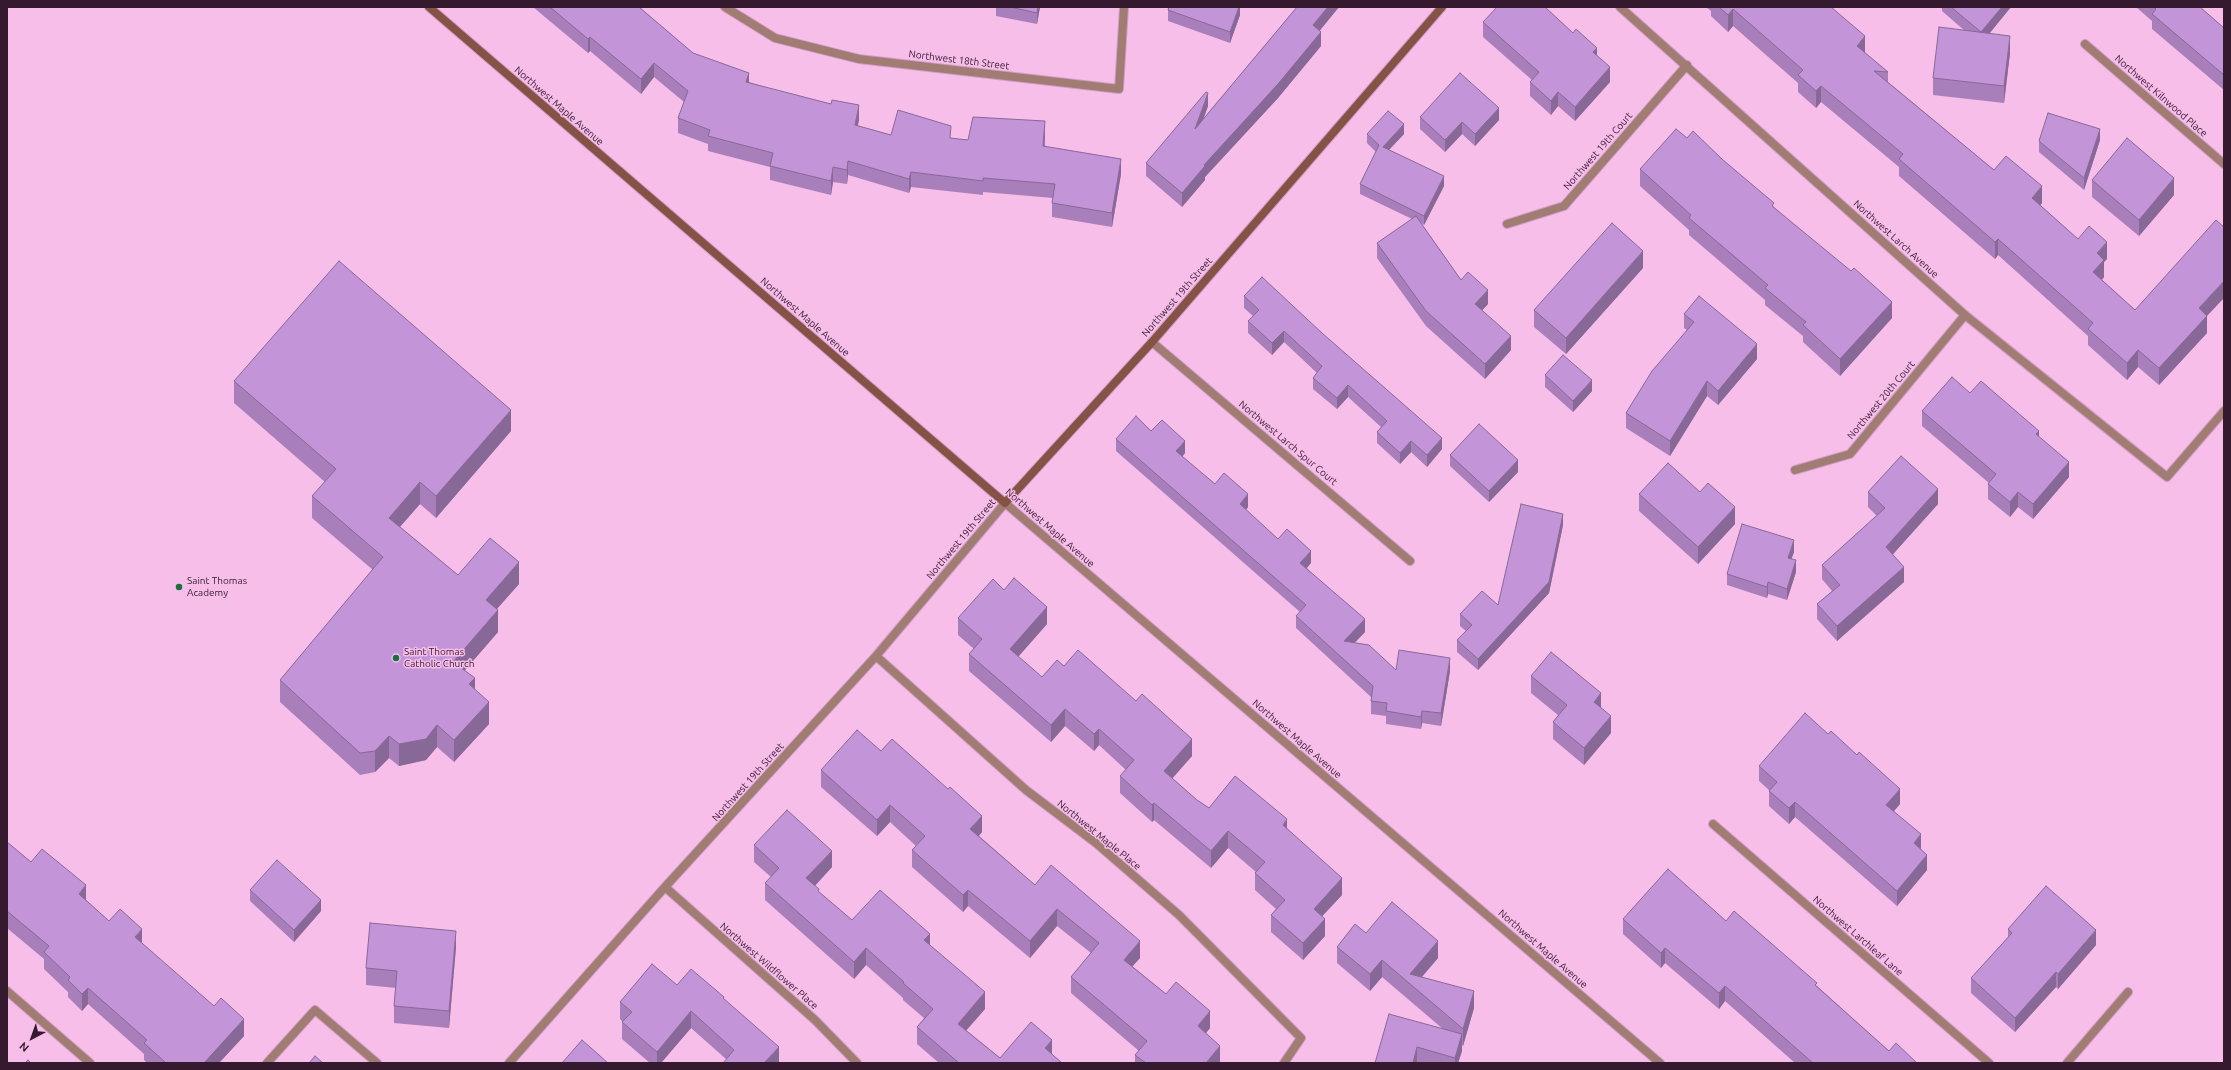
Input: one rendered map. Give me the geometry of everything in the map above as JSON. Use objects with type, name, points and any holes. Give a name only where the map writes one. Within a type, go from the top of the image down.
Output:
[{"type":"main road","name":"Northwest Maple Avenue","points":[[429,7],[1005,503]]},
{"type":"main road","name":"Northwest 19th Street","points":[[1005,503],[1152,342],[1442,7]]},
{"type":"street","name":"Northwest 18th Street","points":[[725,7],[775,38],[859,59],[1119,89],[1124,7]]},
{"type":"street","name":"Northwest Larch Avenue","points":[[1620,7],[1687,65],[1965,315],[2167,477],[2224,410]]},
{"type":"street","name":"Northwest Kilnwood Place","points":[[2085,44],[2224,164]]},
{"type":"street","name":"Northwest 19th Court","points":[[1507,224],[1564,206],[1687,65]]},
{"type":"street","name":"Northwest 20th Court","points":[[1795,470],[1850,454],[1965,315]]},
{"type":"street","name":"Northwest Larch Spur Court","points":[[1152,342],[1410,561]]},
{"type":"street","name":"Northwest 19th Street","points":[[509,1063],[665,888],[876,656],[1005,503]]},
{"type":"street","name":"Northwest Maple Avenue","points":[[1005,503],[1660,1063]]},
{"type":"street","name":"Northwest Maple Place","points":[[876,656],[1026,790],[1096,843],[1179,915],[1301,1038],[1284,1063]]},
{"type":"street","name":"Northwest Larchleaf Lane","points":[[1713,824],[1989,1063]]},
{"type":"street","name":"Northwest Wildflower Place","points":[[665,888],[815,1020],[857,1063]]},
{"type":"street","points":[[7,992],[90,1063]]},
{"type":"street","points":[[2067,1063],[2128,992]]},
{"type":"street","points":[[267,1063],[315,1010],[377,1063]]},
{"type":"building","points":[[550,7],[639,7],[693,53],[749,73],[746,82],[831,104],[832,100],[859,105],[855,125],[891,135],[898,110],[951,126],[950,138],[968,140],[973,117],[1045,121],[1043,146],[1121,159],[1112,213],[1052,203],[1055,184],[983,178],[983,181],[911,172],[909,179],[848,161],[847,170],[833,167],[831,181],[770,166],[773,153],[708,136],[710,130],[678,118],[688,91],[654,63],[641,79],[590,37],[588,39]]},
{"type":"building","points":[[1010,7],[1038,7],[1037,13]]},
{"type":"building","points":[[1169,7],[1239,7],[1230,32],[1168,10]]},
{"type":"building","points":[[1297,7],[1328,7],[1313,25],[1321,32],[1278,84],[1204,165],[1205,166],[1182,193],[1146,163],[1206,92],[1208,93],[1195,129]]},
{"type":"building","points":[[1497,7],[1545,7],[1573,33],[1576,29],[1597,48],[1593,52],[1610,67],[1575,107],[1558,92],[1551,101],[1530,82],[1539,72],[1483,22]]},
{"type":"building","points":[[1719,7],[1831,7],[1865,36],[1857,46],[1888,72],[1874,71],[1994,170],[2006,156],[2042,186],[2032,198],[2078,239],[2089,226],[2107,242],[2097,253],[2104,260],[2093,272],[2135,310],[2216,220],[2224,227],[2224,281],[2199,308],[2207,316],[2159,368],[2138,350],[2127,363],[2088,329],[2093,323],[1998,239],[1995,242],[1899,159],[1903,154],[1821,86],[1816,91],[1798,75],[1803,70],[1733,9],[1728,15]]},
{"type":"building","points":[[1951,7],[2002,7],[1981,32]]},
{"type":"building","points":[[2154,7],[2200,7],[2224,28],[2224,75],[2152,14],[2156,9]]},
{"type":"building","points":[[1939,27],[2010,36],[2004,86],[1933,78]]},
{"type":"building","points":[[1460,73],[1499,108],[1475,134],[1462,122],[1445,140],[1420,117]]},
{"type":"building","points":[[1388,111],[1404,124],[1383,147],[1444,176],[1424,216],[1360,184],[1379,145],[1367,134]]},
{"type":"building","points":[[2048,113],[2100,129],[2084,178],[2039,141]]},
{"type":"building","points":[[1676,129],[1687,138],[1693,131],[1723,160],[1774,203],[1772,206],[1851,271],[1854,268],[1892,302],[1840,359],[1803,325],[1806,322],[1765,288],[1768,285],[1689,218],[1691,215],[1640,169]]},
{"type":"building","points":[[2127,138],[2174,178],[2139,220],[2092,180]]},
{"type":"building","points":[[1416,216],[1461,280],[1468,272],[1488,290],[1475,304],[1511,336],[1485,364],[1426,311],[1377,243]]},
{"type":"building","points":[[1612,223],[1643,251],[1566,338],[1534,310]]},
{"type":"building","points":[[339,261],[511,410],[436,496],[420,482],[389,518],[458,575],[490,538],[519,562],[486,600],[498,610],[453,662],[475,678],[469,684],[489,702],[454,740],[437,725],[426,739],[399,744],[389,736],[375,751],[360,753],[280,680],[383,557],[312,496],[336,469],[234,381]]},
{"type":"building","points":[[1262,277],[1322,333],[1442,438],[1427,455],[1411,441],[1400,453],[1377,432],[1387,421],[1348,385],[1337,398],[1313,378],[1322,366],[1284,331],[1272,343],[1248,321],[1259,310],[1244,296]]},
{"type":"building","points":[[1699,296],[1757,344],[1718,391],[1707,381],[1670,441],[1626,413],[1652,371],[1694,322],[1684,314]]},
{"type":"building","points":[[1563,355],[1592,380],[1573,401],[1545,375]]},
{"type":"building","points":[[1952,377],[1970,393],[1981,381],[2039,431],[2036,434],[2069,462],[2033,504],[2018,492],[2010,502],[1988,484],[1996,474],[1922,411]]},
{"type":"building","points":[[1136,416],[1151,431],[1162,420],[1185,441],[1176,451],[1215,484],[1224,473],[1248,494],[1240,504],[1278,539],[1287,529],[1311,551],[1300,563],[1365,619],[1344,641],[1369,645],[1396,670],[1399,650],[1450,658],[1441,713],[1422,711],[1421,717],[1386,711],[1387,703],[1371,701],[1373,686],[1296,616],[1306,605],[1116,439]]},
{"type":"building","points":[[1479,424],[1518,460],[1489,491],[1450,455]]},
{"type":"building","points":[[1901,456],[1938,489],[1886,547],[1904,567],[1837,626],[1817,604],[1840,585],[1822,565],[1885,508],[1868,492]]},
{"type":"building","points":[[1668,463],[1700,492],[1708,483],[1735,507],[1698,547],[1639,494]]},
{"type":"building","points":[[1521,504],[1563,514],[1549,582],[1478,659],[1457,640],[1472,625],[1460,614],[1482,591],[1498,605]]},
{"type":"building","points":[[1742,524],[1794,540],[1788,558],[1796,560],[1787,589],[1768,582],[1767,587],[1727,574]]},
{"type":"building","points":[[1014,578],[1047,607],[1010,649],[1042,677],[1057,660],[1064,666],[1078,650],[1136,701],[1142,694],[1192,739],[1164,771],[1197,800],[1209,808],[1235,776],[1287,819],[1283,825],[1342,878],[1314,909],[1325,919],[1303,943],[1271,915],[1285,900],[1255,873],[1265,862],[1228,831],[1211,851],[1154,803],[1152,805],[1120,776],[1134,760],[1099,729],[1094,734],[1065,709],[1051,725],[969,654],[982,639],[958,618],[993,579],[1004,590]]},
{"type":"building","points":[[1551,652],[1601,693],[1594,702],[1611,716],[1584,748],[1553,722],[1567,705],[1531,676]]},
{"type":"building","points":[[1805,713],[1828,734],[1831,731],[1857,755],[1859,752],[1900,789],[1886,805],[1921,834],[1914,843],[1927,855],[1897,891],[1795,802],[1789,808],[1769,791],[1777,782],[1759,766]]},
{"type":"building","points":[[857,730],[881,751],[892,739],[948,789],[950,787],[982,816],[970,829],[1035,885],[1051,865],[1140,941],[1124,960],[1166,994],[1176,982],[1210,1011],[1198,1026],[1220,1046],[1206,1063],[1146,1063],[1135,1055],[1147,1041],[1071,977],[1099,943],[1057,909],[1030,941],[968,890],[963,895],[912,850],[925,836],[890,805],[877,820],[821,770]]},
{"type":"building","points":[[787,810],[832,851],[806,878],[819,889],[818,891],[852,920],[880,890],[930,934],[924,940],[985,992],[958,1024],[1000,1058],[1031,1022],[1052,1040],[1045,1048],[1062,1063],[959,1063],[917,1027],[933,1009],[866,948],[854,962],[765,883],[779,868],[754,845]]},
{"type":"building","points":[[7,842],[31,862],[42,849],[86,885],[79,894],[109,921],[120,909],[142,929],[135,937],[214,1006],[221,998],[244,1019],[204,1063],[166,1063],[144,1043],[147,1040],[88,988],[82,994],[68,980],[70,977],[44,952],[49,946],[7,911]]},
{"type":"building","points":[[277,860],[321,900],[294,930],[250,890]]},
{"type":"building","points":[[1668,869],[1726,921],[1734,911],[1817,983],[1815,985],[1889,1051],[1896,1043],[1917,1063],[1813,1063],[1725,986],[1719,993],[1665,948],[1661,953],[1623,919]]},
{"type":"building","points":[[2046,886],[2096,930],[2058,974],[2056,972],[2015,1018],[1971,978],[2012,933],[2008,929]]},
{"type":"building","points":[[1392,902],[1438,941],[1410,974],[1474,991],[1463,1029],[1382,960],[1370,974],[1337,947],[1355,924],[1366,933]]},
{"type":"building","points":[[370,923],[456,931],[449,1011],[394,1006],[397,971],[366,968]]},
{"type":"building","points":[[652,964],[677,985],[691,969],[779,1047],[765,1062],[766,1063],[723,1063],[734,1050],[691,1011],[657,1052],[622,1022],[632,1012],[620,1002]]},
{"type":"building","points":[[1389,1014],[1462,1034],[1455,1058],[1417,1047],[1413,1063],[1375,1063]]},
{"type":"building","points":[[582,1040],[608,1063],[562,1063]]},
{"type":"building","points":[[315,1056],[323,1063],[309,1063]]},
{"type":"place","name":"Saint Thomas Academy","points":[[179,587]]},
{"type":"place","name":"Saint Thomas Catholic Church","points":[[396,658]]}]
